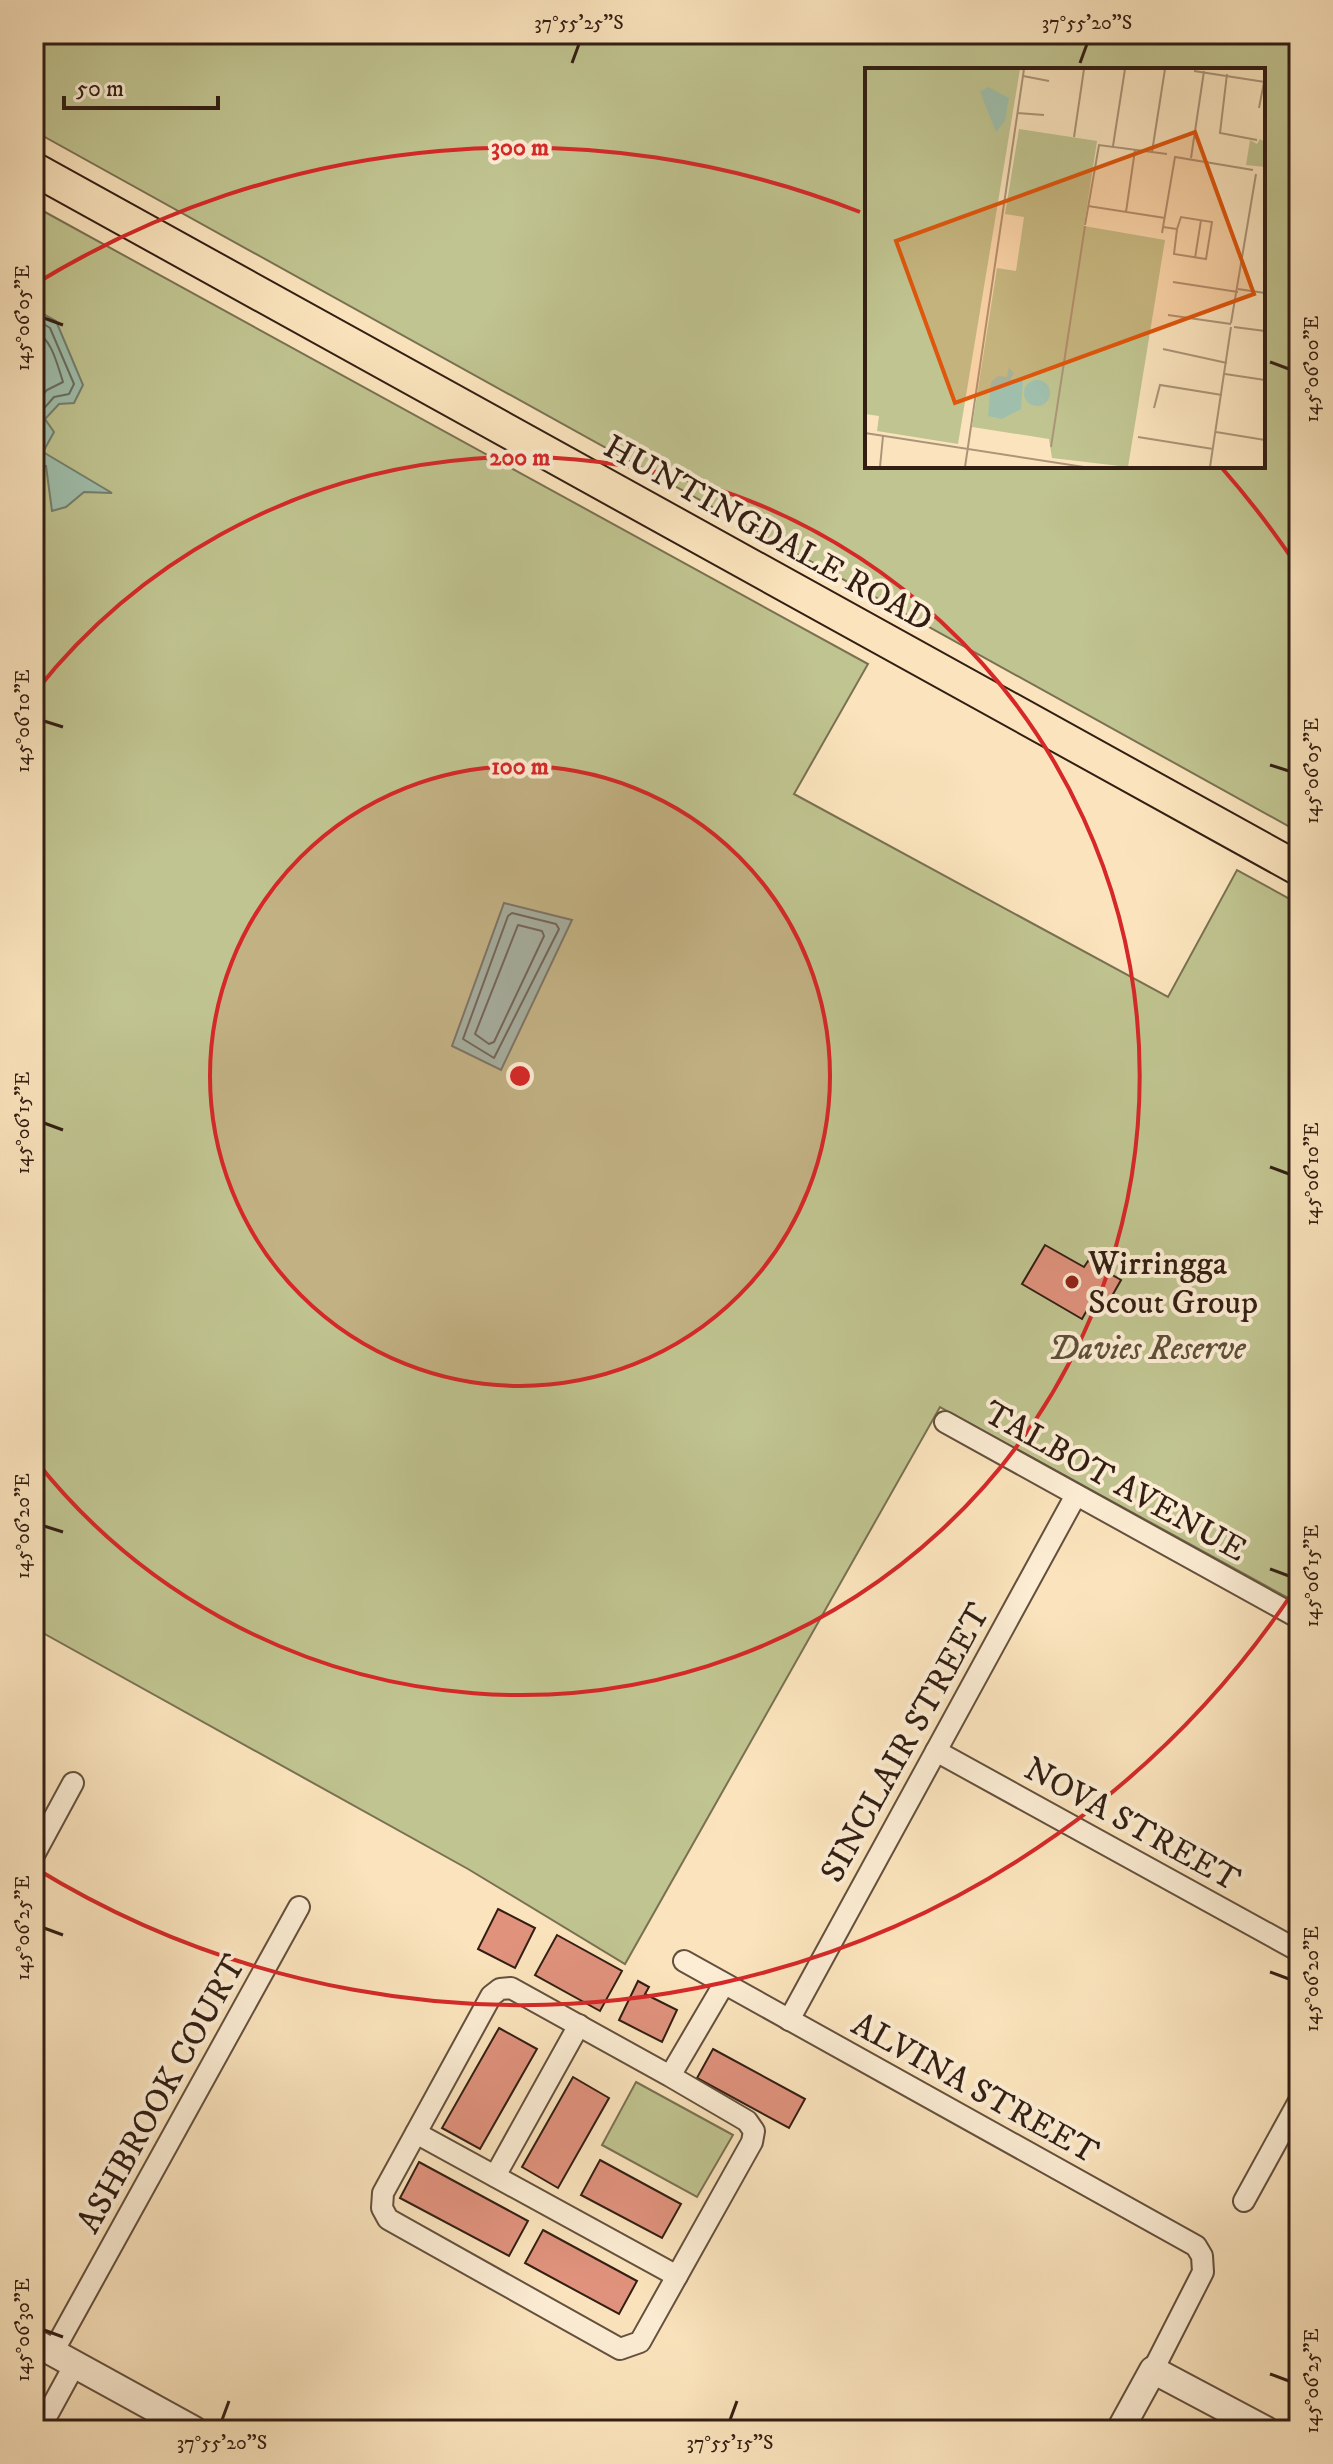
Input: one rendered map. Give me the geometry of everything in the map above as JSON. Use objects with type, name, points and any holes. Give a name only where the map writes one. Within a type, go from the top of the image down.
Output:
[{"type":"main road","name":"HUNTINGDALE ROAD","points":[[34,169],[1299,869]]},
{"type":"street","name":"TALBOT AVENUE","points":[[945,1422],[1299,1618]]},
{"type":"street","name":"SINCLAIR STREET","points":[[789,2020],[1076,1495]]},
{"type":"street","name":"NOVA STREET","points":[[936,1751],[1299,1951]]},
{"type":"street","points":[[34,1855],[73,1783]]},
{"type":"street","name":"ASHBROOK COURT","points":[[39,2430],[54,2352],[299,1907]]},
{"type":"street","name":"ALVINA STREET","points":[[684,1961],[1186,2239],[1202,2256],[1203,2272],[1153,2370]]},
{"type":"street","points":[[670,2076],[724,1984]]},
{"type":"street","points":[[511,1988],[579,2025],[747,2121],[754,2131],[752,2142],[640,2342],[620,2349],[388,2219],[382,2208],[383,2193],[491,1996],[500,1989],[511,1988]]},
{"type":"street","points":[[495,2176],[579,2025]]},
{"type":"street","points":[[1244,2201],[1299,2101]]},
{"type":"street","points":[[416,2133],[677,2276]]},
{"type":"street","points":[[54,2352],[194,2430]]},
{"type":"street","points":[[1120,2430],[1153,2370],[1266,2430]]},
{"type":"green space","points":[[34,34],[1299,34],[1299,832],[34,131]]},
{"type":"green space","name":"Davies Reserve","points":[[34,206],[868,664],[794,794],[1168,997],[1237,870],[1299,904],[1299,1604],[940,1407],[625,1964],[468,1869],[34,1628]]},
{"type":"green space","points":[[636,2082],[733,2135],[697,2197],[602,2145]]},
{"type":"water","points":[[34,309],[56,321],[83,385],[74,403],[59,404],[45,419],[54,432],[43,452],[112,493],[84,492],[66,507],[52,511],[46,466],[34,465]]},
{"type":"water","points":[[504,903],[572,920],[501,1070],[452,1046]]},
{"type":"building","name":"Wirringga Scout Group","points":[[1045,1245],[1084,1267],[1088,1261],[1121,1280],[1108,1303],[1095,1296],[1082,1319],[1022,1284]]},
{"type":"building","points":[[498,1909],[535,1928],[515,1968],[478,1949]]},
{"type":"building","points":[[557,1935],[622,1971],[600,2011],[535,1975]]},
{"type":"building","points":[[638,1981],[649,1987],[645,1994],[677,2010],[662,2042],[619,2020]]},
{"type":"building","points":[[499,2028],[537,2049],[480,2149],[442,2128]]},
{"type":"building","points":[[713,2049],[805,2099],[789,2128],[697,2078]]},
{"type":"building","points":[[573,2077],[609,2098],[558,2188],[522,2167]]},
{"type":"building","points":[[600,2160],[681,2204],[662,2238],[581,2195]]},
{"type":"building","points":[[419,2162],[528,2221],[509,2256],[400,2198]]},
{"type":"building","points":[[543,2230],[637,2281],[619,2314],[525,2263]]},
{"type":"building","points":[[71,2420],[91,2430],[66,2430]]},
{"type":"place","name":"Wirringga Scout Group","points":[[1072,1282]]}]
